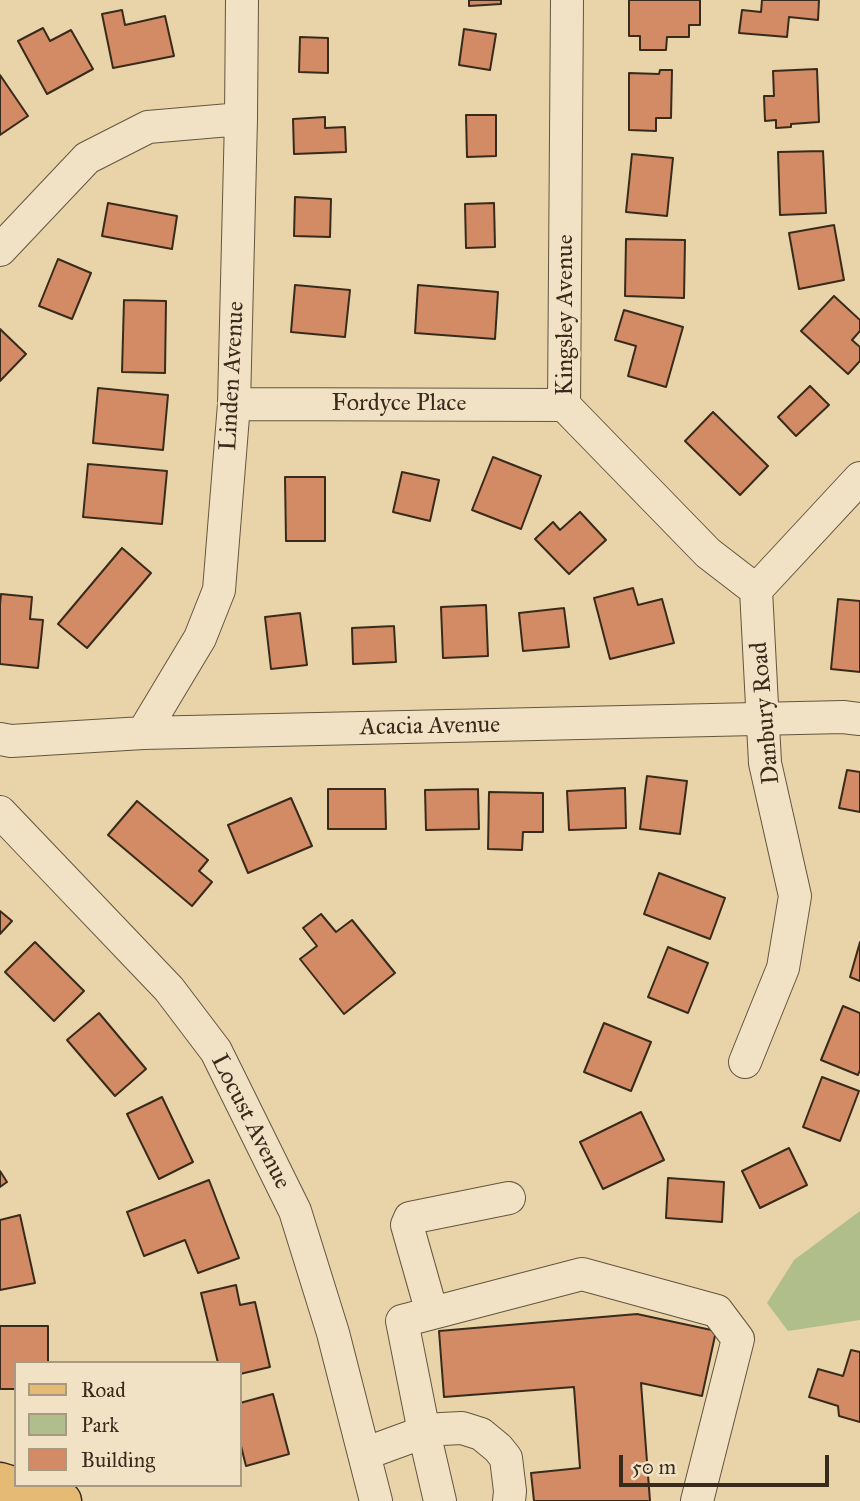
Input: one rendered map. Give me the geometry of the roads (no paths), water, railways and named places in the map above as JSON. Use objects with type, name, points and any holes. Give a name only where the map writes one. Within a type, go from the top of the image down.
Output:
[{"type":"main road","points":[[16,1487],[62,1501]]},
{"type":"street","name":"Linden Avenue","points":[[143,733],[200,638],[219,590],[234,404],[242,118],[242,0]]},
{"type":"street","name":"Kingsley Avenue","points":[[567,0],[564,405],[708,553],[757,590]]},
{"type":"street","points":[[0,250],[87,158],[148,127],[242,118]]},
{"type":"street","name":"Fordyce Place","points":[[234,404],[564,405]]},
{"type":"street","points":[[757,590],[860,478]]},
{"type":"street","name":"Danbury Road","points":[[745,1062],[783,968],[795,896],[765,762],[757,590]]},
{"type":"street","name":"Acacia Avenue","points":[[0,739],[11,741],[143,733],[843,717],[860,719]]},
{"type":"street","name":"Locust Avenue","points":[[0,812],[169,989],[216,1051],[295,1211],[333,1332],[376,1501]]},
{"type":"street","points":[[432,1313],[407,1225],[410,1218],[509,1198]]},
{"type":"street","points":[[440,1501],[402,1321],[582,1274],[718,1311],[738,1339],[697,1501]]},
{"type":"street","points":[[364,1454],[424,1432],[441,1429],[462,1429],[481,1434],[506,1458],[509,1501]]}]
